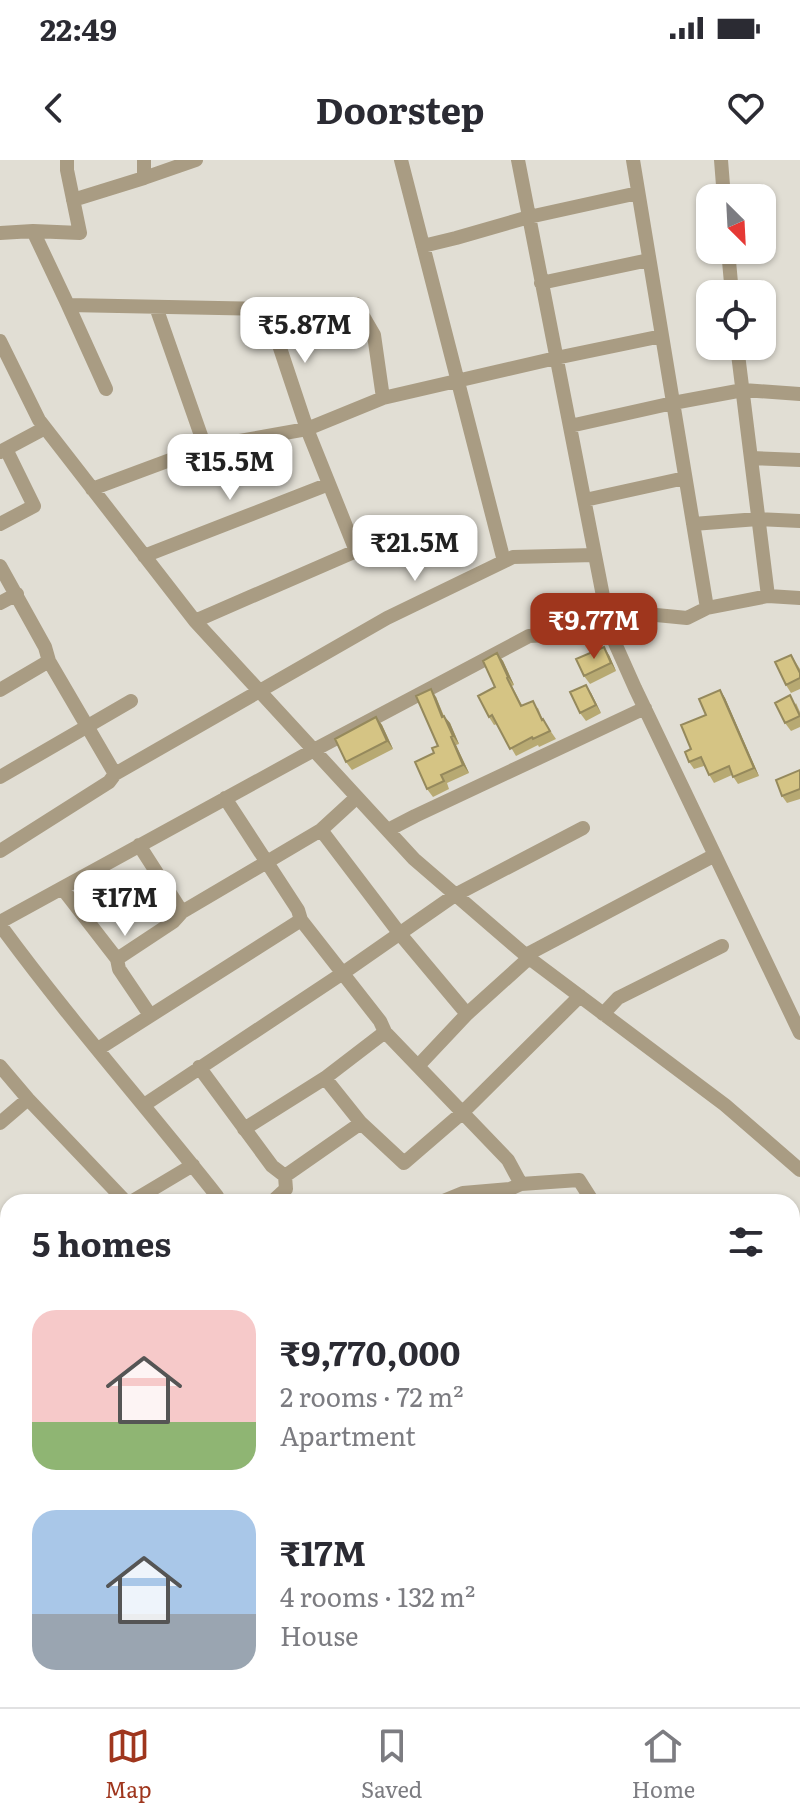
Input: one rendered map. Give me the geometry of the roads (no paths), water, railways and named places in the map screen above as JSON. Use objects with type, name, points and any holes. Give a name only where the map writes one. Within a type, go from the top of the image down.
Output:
[{"type":"street","points":[[0,233],[80,233],[67,160]]},
{"type":"street","points":[[144,160],[144,178]]},
{"type":"street","points":[[73,200],[196,160]]},
{"type":"street","points":[[401,160],[504,561]]},
{"type":"street","points":[[518,160],[610,632],[715,855],[794,1003],[800,1033]]},
{"type":"street","points":[[633,160],[707,608]]},
{"type":"street","points":[[721,160],[723,184]]},
{"type":"street","points":[[423,246],[529,217],[638,193]]},
{"type":"street","points":[[33,231],[106,389]]},
{"type":"street","points":[[541,283],[649,260]]},
{"type":"street","points":[[68,305],[267,309],[356,304],[374,335],[383,398]]},
{"type":"street","points":[[156,307],[205,447]]},
{"type":"street","points":[[195,621],[356,551],[307,429],[267,309]]},
{"type":"street","points":[[92,489],[205,447],[307,429],[383,398],[662,336]]},
{"type":"street","points":[[0,341],[39,420],[195,621],[414,859],[527,957],[725,1105],[800,1170]]},
{"type":"street","points":[[739,360],[768,596]]},
{"type":"street","points":[[570,426],[743,390],[800,394]]},
{"type":"street","points":[[0,524],[34,506],[3,450],[45,428]]},
{"type":"street","points":[[751,458],[800,460]]},
{"type":"street","points":[[585,500],[685,478]]},
{"type":"street","points":[[144,556],[329,484]]},
{"type":"street","points":[[693,524],[758,519],[800,521]]},
{"type":"street","points":[[0,851],[109,782],[115,774],[387,618],[513,557],[595,555]]},
{"type":"street","points":[[0,566],[45,647],[49,661],[115,774]]},
{"type":"street","points":[[0,603],[17,594]]},
{"type":"street","points":[[605,610],[687,618],[707,608],[768,596],[800,598]]},
{"type":"street","points":[[215,1194],[32,969],[0,923],[225,798],[529,636],[610,632]]},
{"type":"street","points":[[0,690],[49,661]]},
{"type":"street","points":[[0,777],[131,701]]},
{"type":"street","points":[[388,830],[645,708]]},
{"type":"street","points":[[117,959],[173,922],[182,912],[321,830],[357,797]]},
{"type":"street","points":[[225,798],[298,910],[301,920],[380,1021],[385,1032],[508,1160],[521,1184]]},
{"type":"street","points":[[144,1105],[455,895],[583,828]]},
{"type":"street","points":[[321,830],[400,934],[467,1014]]},
{"type":"street","points":[[139,845],[182,912]]},
{"type":"street","points":[[418,1066],[527,957],[715,855]]},
{"type":"street","points":[[62,888],[117,959],[119,969],[150,1015]]},
{"type":"street","points":[[98,1049],[301,920]]},
{"type":"street","points":[[603,1014],[618,998],[722,946]]},
{"type":"street","points":[[325,1078],[361,1123],[404,1163],[462,1113],[580,996]]},
{"type":"street","points":[[244,1129],[325,1078],[385,1032]]},
{"type":"street","points":[[0,1066],[120,1194]]},
{"type":"street","points":[[199,1067],[272,1166],[285,1176],[286,1189],[281,1194]]},
{"type":"street","points":[[0,1123],[28,1099]]},
{"type":"street","points":[[285,1176],[361,1123]]},
{"type":"street","points":[[142,1194],[193,1165]]},
{"type":"street","points":[[461,1194],[510,1189],[521,1184],[579,1180],[588,1194]]}]
